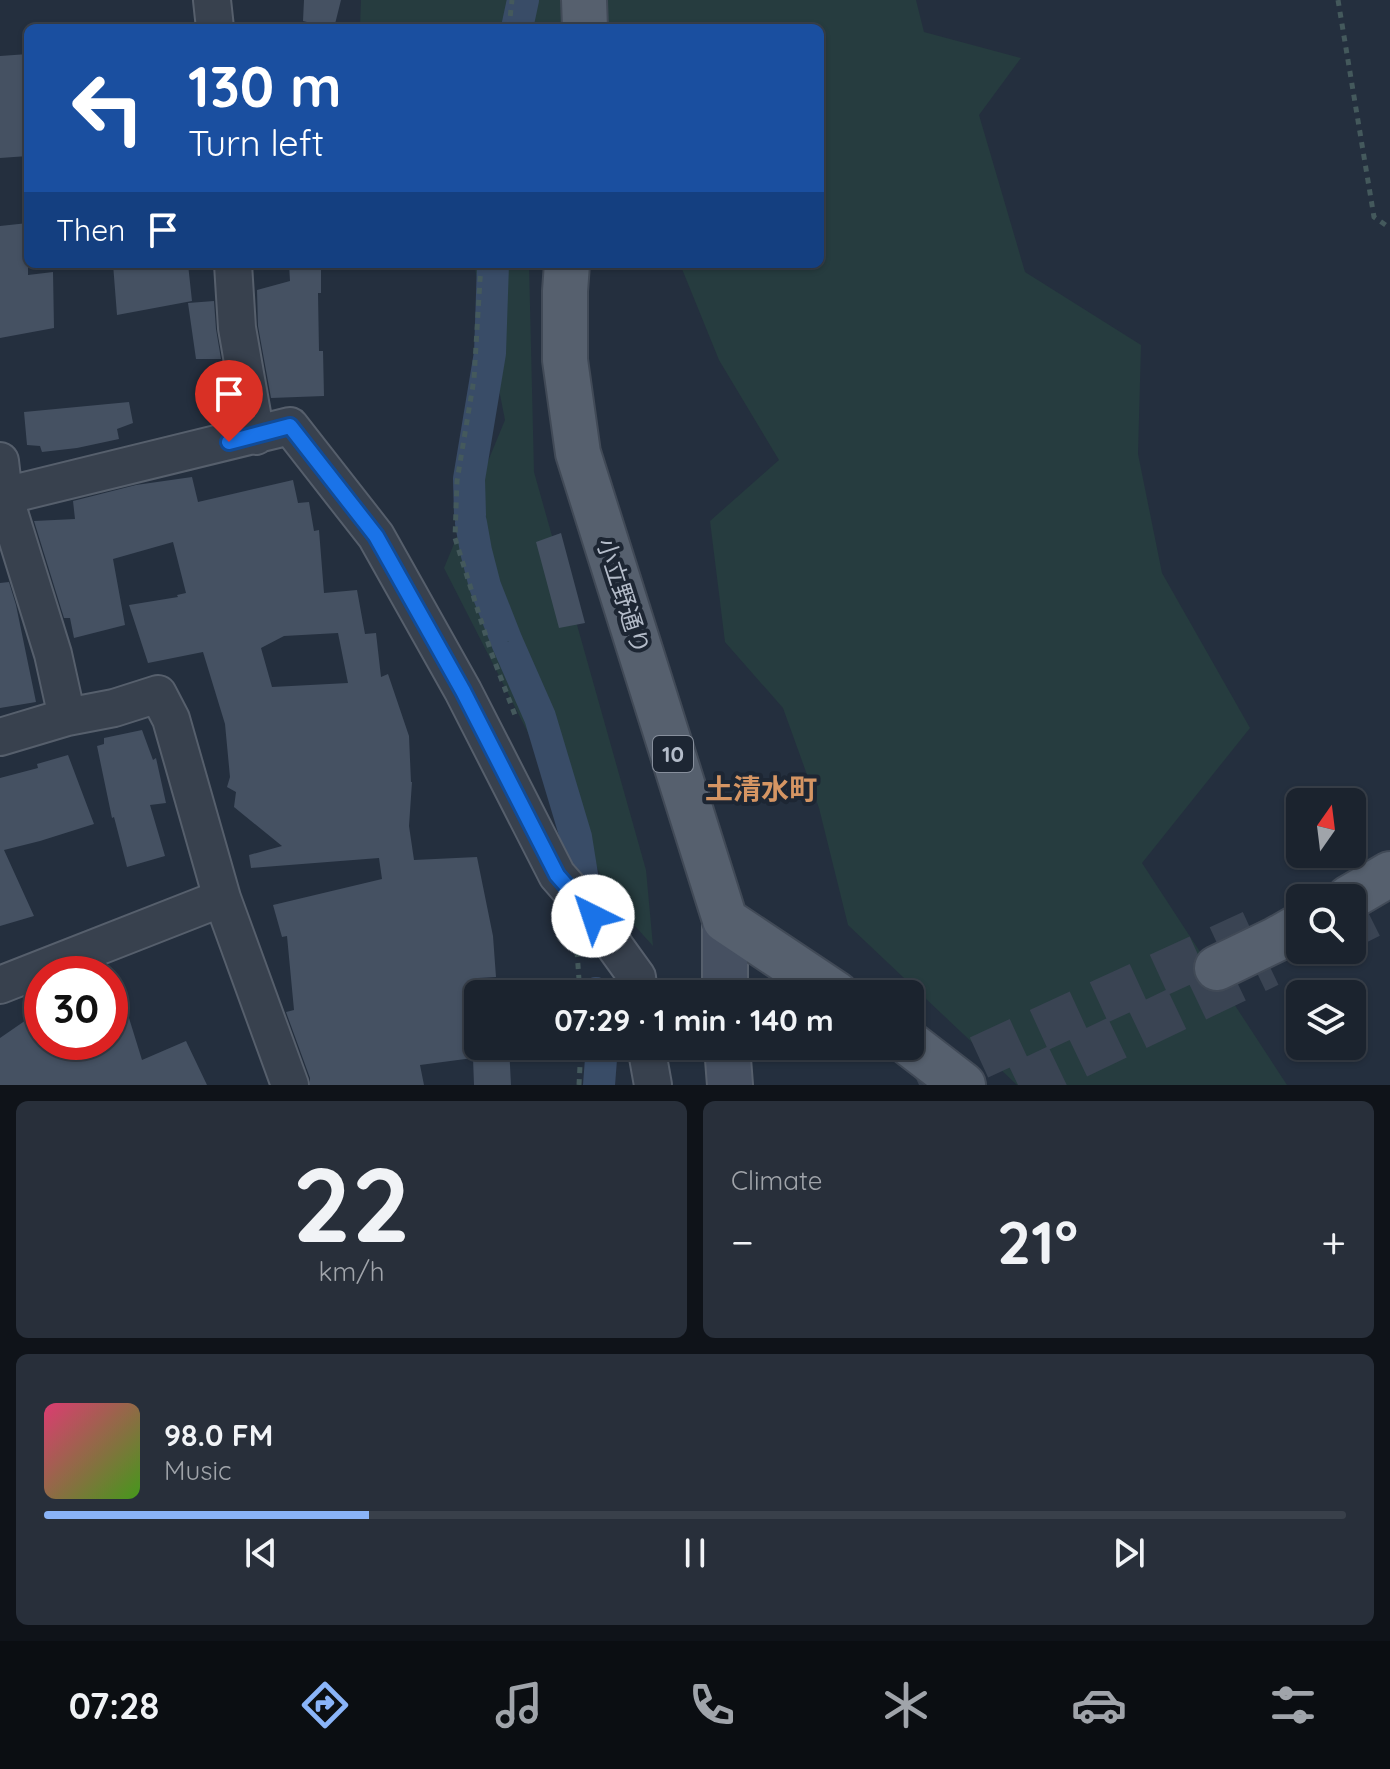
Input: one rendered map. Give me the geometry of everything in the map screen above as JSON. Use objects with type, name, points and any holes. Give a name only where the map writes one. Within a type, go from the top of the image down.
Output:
[{"type":"main road","points":[[584,0],[585,24]]},
{"type":"main road","name":"小立野通り","points":[[567,268],[565,360],[578,453],[725,920]]},
{"type":"main road","points":[[725,920],[725,980]]},
{"type":"main road","points":[[725,920],[815,980]]},
{"type":"main road","points":[[1217,968],[1286,935]]},
{"type":"main road","points":[[924,1055],[963,1085]]},
{"type":"main road","points":[[728,1060],[730,1085]]},
{"type":"street","points":[[212,0],[215,24]]},
{"type":"street","points":[[233,268],[237,328],[256,436]]},
{"type":"street","points":[[2,496],[290,426],[376,536],[463,691],[557,875],[593,916],[637,980]]},
{"type":"street","points":[[0,461],[2,496],[53,654],[67,717]]},
{"type":"street","points":[[0,737],[158,694],[171,719],[222,898],[290,1085]]},
{"type":"street","points":[[0,985],[222,898]]},
{"type":"street","points":[[649,1060],[653,1085]]},
{"type":"path","points":[[509,24],[512,0]]},
{"type":"path","points":[[1338,0],[1374,217],[1390,228]]},
{"type":"path","points":[[481,268],[474,379],[457,481],[455,538],[491,652],[518,723]]},
{"type":"path","points":[[579,1085],[580,1060]]},
{"type":"green space","points":[[361,0],[916,0],[924,32],[1021,58],[979,115],[1025,272],[1141,345],[1138,454],[1162,573],[1250,728],[1142,863],[1287,1085],[1017,1085],[924,997],[924,980],[906,980],[848,925],[819,808],[783,708],[725,642],[710,521],[779,460],[719,360],[682,268],[824,268],[824,24],[360,24]]},
{"type":"green space","points":[[475,268],[529,268],[534,472],[646,870],[653,946],[616,905],[444,568],[505,420]]},
{"type":"building","points":[[304,0],[341,0],[335,24],[303,21]]},
{"type":"building","points":[[24,54],[24,156],[0,158],[0,56]]},
{"type":"building","points":[[24,223],[24,268],[28,268],[28,275],[53,272],[54,328],[0,338],[0,226]]},
{"type":"building","points":[[113,268],[188,268],[192,301],[117,315]]},
{"type":"building","points":[[289,268],[321,268],[319,351],[323,351],[324,396],[271,398],[258,326],[257,290],[290,281]]},
{"type":"building","points":[[214,301],[221,359],[196,359],[188,303]]},
{"type":"building","points":[[129,402],[133,423],[117,429],[119,439],[42,452],[40,446],[27,445],[24,412]]},
{"type":"building","points":[[192,477],[198,502],[293,480],[298,503],[309,502],[314,531],[319,530],[324,593],[357,590],[365,634],[376,633],[381,677],[388,674],[409,736],[412,782],[409,826],[414,860],[477,857],[493,936],[496,977],[464,980],[464,1059],[420,1065],[424,1085],[310,1085],[286,1012],[294,1010],[287,936],[282,937],[273,905],[382,879],[379,858],[251,868],[249,855],[282,846],[234,807],[236,792],[227,787],[230,777],[225,724],[203,652],[148,663],[129,605],[186,593],[173,542],[113,559],[125,625],[74,638],[70,618],[64,618],[34,521],[75,519],[73,501],[136,485]],"holes":[[[338,633],[348,683],[272,687],[261,648],[284,636]]]},
{"type":"building","points":[[561,533],[585,623],[559,628],[536,542]]},
{"type":"building","points":[[9,582],[36,702],[0,708],[0,583]]},
{"type":"building","points":[[142,730],[153,760],[156,758],[166,803],[150,805],[165,856],[127,867],[112,818],[97,746],[104,744],[104,738]]},
{"type":"building","points":[[68,755],[94,824],[4,850],[34,916],[0,926],[0,778],[38,768],[37,764]]},
{"type":"building","points":[[128,1015],[142,1060],[186,1041],[207,1085],[0,1085],[0,1038],[24,1021],[24,1060],[128,1060]]},
{"type":"building","points":[[473,1060],[510,1060],[511,1085],[474,1085]]},
{"type":"waterway","points":[[518,24],[523,0]]},
{"type":"waterway","points":[[470,515],[469,479],[490,353],[493,268]]},
{"type":"waterway","points":[[471,523],[485,586],[540,717],[576,837],[583,881]]},
{"type":"waterway","points":[[599,1085],[601,1060]]},
{"type":"tunnel","points":[[1366,918],[1370,916]]},
{"type":"tunnel","points":[[919,1085],[1252,932]]},
{"type":"tunnel","points":[[1018,1085],[1269,965]]},
{"type":"district","name":"土清水町","points":[[761,789]]},
{"type":"route","points":[[229,442],[290,426],[376,536],[463,691],[557,875],[593,916]]}]
